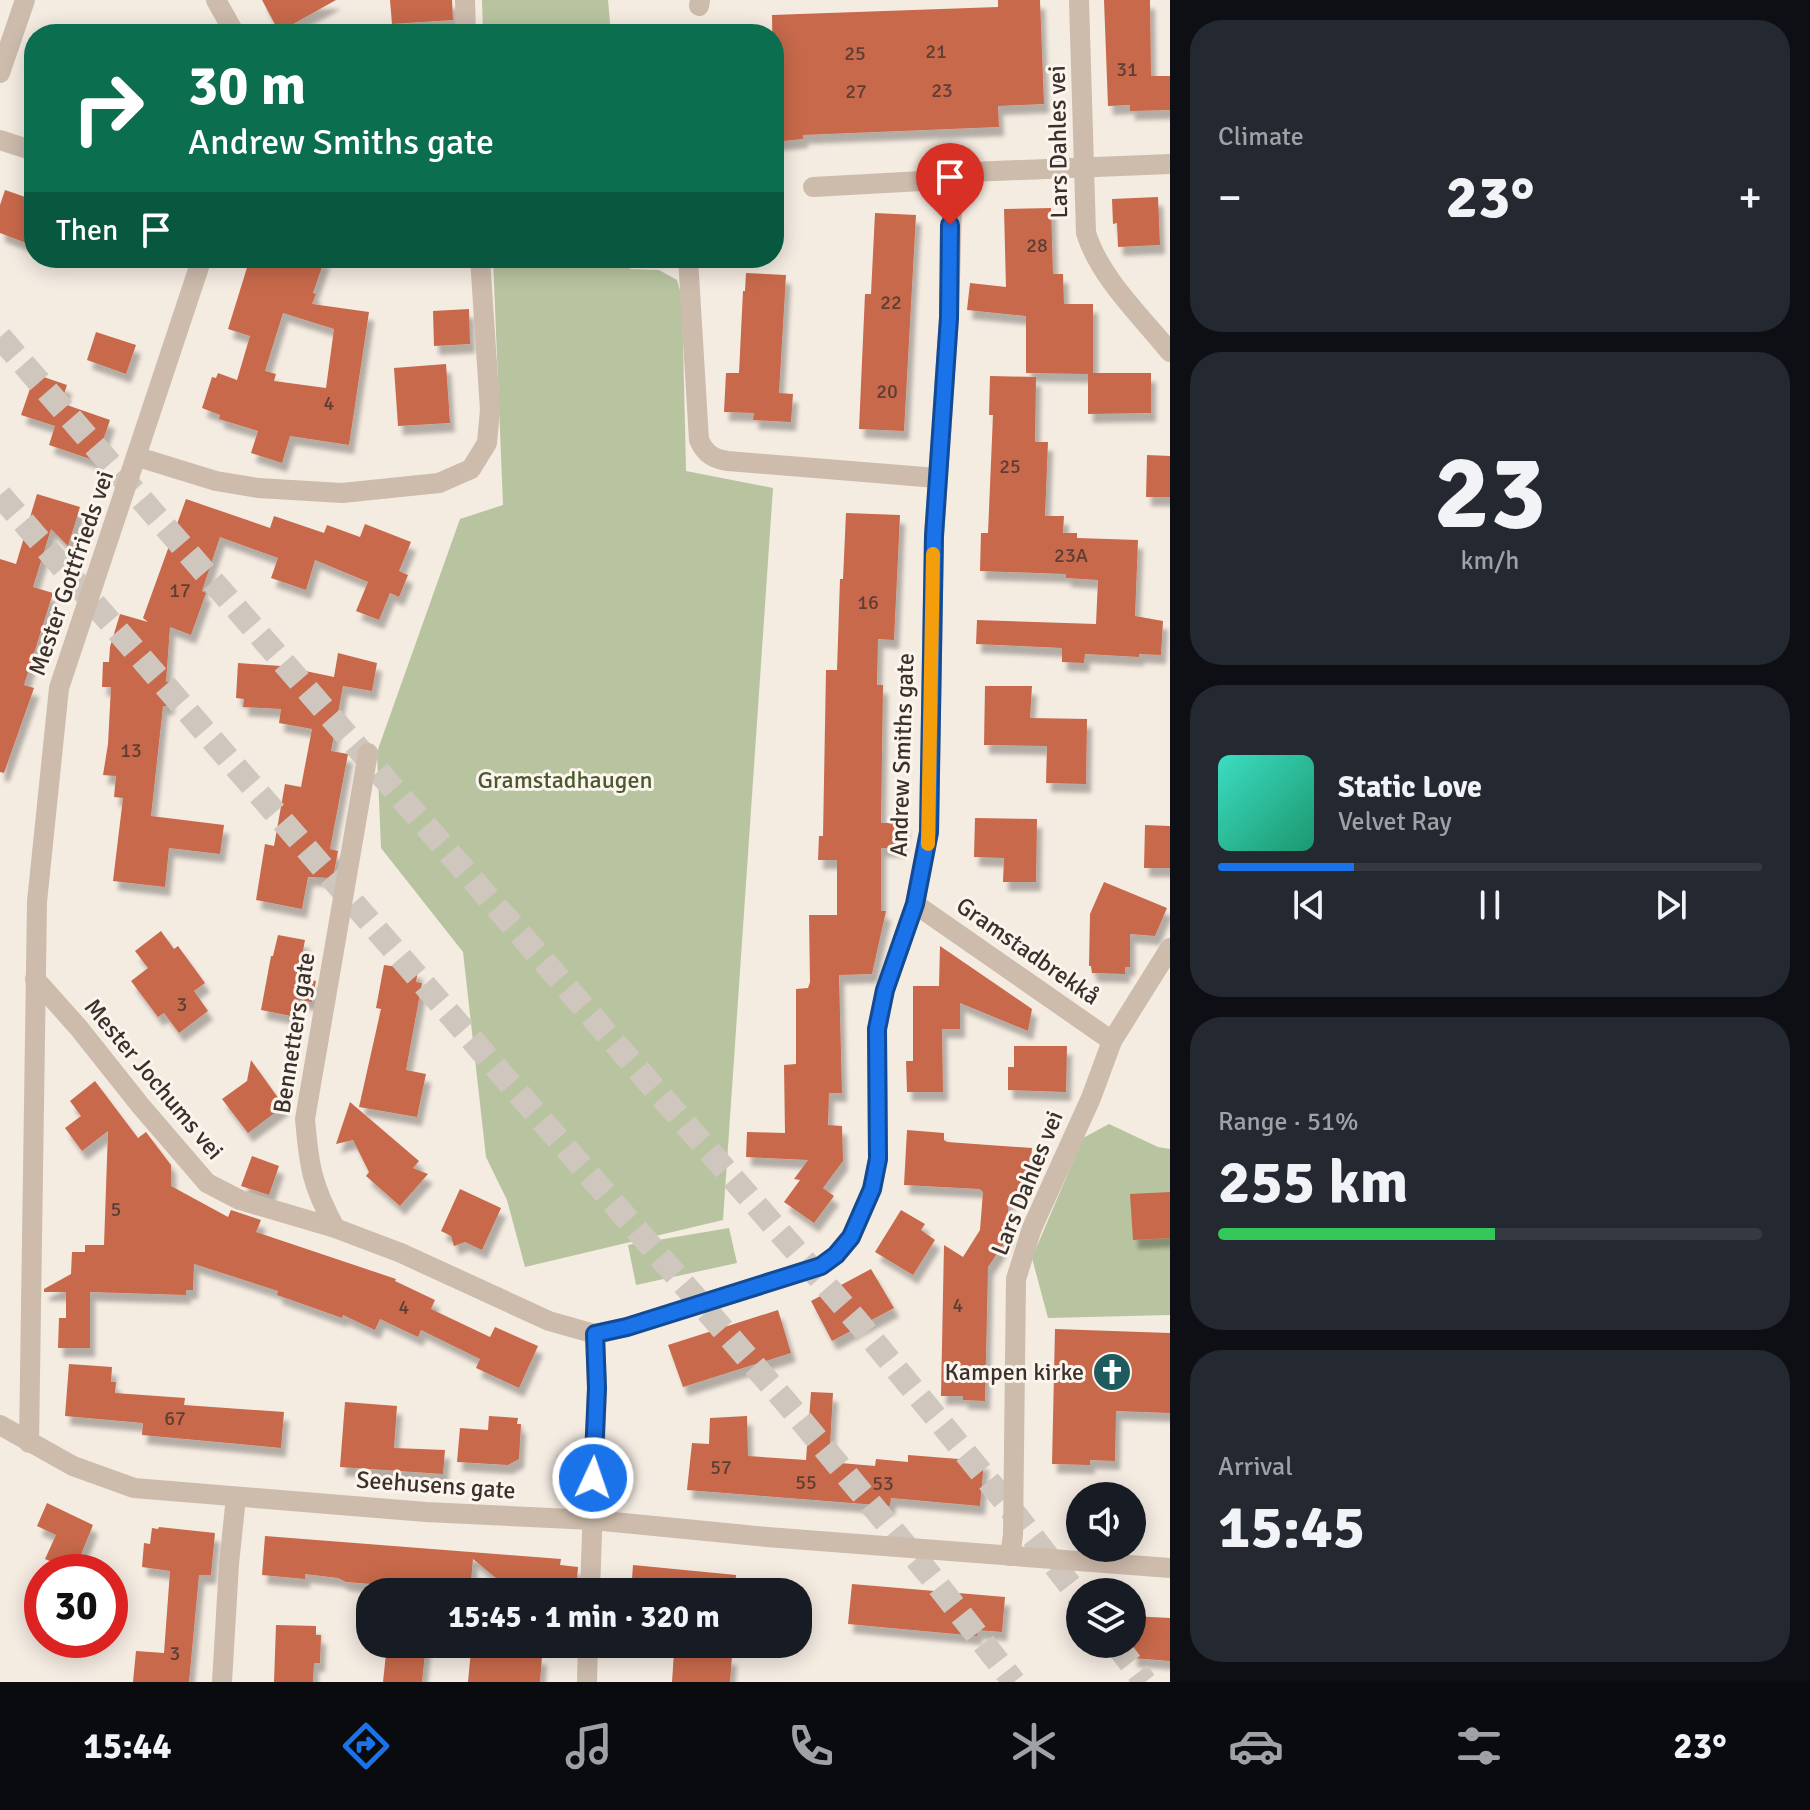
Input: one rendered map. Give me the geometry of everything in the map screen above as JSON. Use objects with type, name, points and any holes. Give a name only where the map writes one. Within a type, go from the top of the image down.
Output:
[{"type":"street","points":[[0,73],[25,0]]},
{"type":"street","points":[[216,0],[229,24]]},
{"type":"street","points":[[465,0],[466,24]]},
{"type":"street","name":"Lars Dahles vei","points":[[1079,0],[1086,233],[1104,269],[1170,352]]},
{"type":"street","points":[[0,140],[24,148]]},
{"type":"street","points":[[813,187],[958,179],[970,172],[1170,164]]},
{"type":"street","name":"Andrew Smiths gate","points":[[595,1334],[627,1327],[821,1266],[836,1255],[851,1237],[872,1189],[878,1159],[877,1029],[885,990],[915,904],[929,832],[928,770],[937,478],[949,318],[952,207],[958,179]]},
{"type":"street","name":"Mester Gottfrieds vei","points":[[29,1443],[37,902],[59,688],[199,268]]},
{"type":"street","points":[[138,457],[216,481],[258,488],[342,493],[439,483],[471,469],[487,443],[490,410],[481,268]]},
{"type":"street","points":[[689,268],[699,440],[707,453],[728,461],[937,478]]},
{"type":"street","name":"Bennetters gate","points":[[335,1228],[319,1199],[309,1169],[305,1119],[368,753]]},
{"type":"street","name":"Gramstadbrekkå","points":[[915,904],[1112,1041]]},
{"type":"street","name":"Lars Dahles vei","points":[[1010,1556],[1016,1279],[1032,1228],[1091,1098],[1112,1041],[1170,948]]},
{"type":"street","name":"Mester Jochums vei","points":[[35,979],[207,1183],[240,1200],[335,1228]]},
{"type":"street","points":[[335,1228],[401,1253],[549,1321],[595,1334],[597,1388],[591,1578]]},
{"type":"street","name":"Seehusens gate","points":[[0,1425],[73,1466],[134,1488],[426,1512],[593,1520],[767,1537],[1170,1568]]},
{"type":"street","points":[[222,1682],[236,1497]]},
{"type":"street","points":[[587,1682],[588,1658]]},
{"type":"green space","points":[[482,0],[608,0],[610,24],[483,24]]},
{"type":"green space","name":"Gramstadhaugen","points":[[493,268],[630,268],[659,270],[677,280],[682,298],[686,471],[773,488],[723,1220],[525,1267],[507,1200],[486,1157],[463,952],[381,848],[377,752],[460,519],[503,505]]},
{"type":"green space","points":[[1109,1124],[1158,1147],[1170,1149],[1170,1315],[1048,1318],[1032,1258],[1083,1138]]},
{"type":"green space","points":[[729,1228],[737,1263],[636,1285],[628,1245]]},
{"type":"building","points":[[262,0],[336,0],[293,24],[275,24]]},
{"type":"building","points":[[390,0],[452,0],[453,20],[392,24]]},
{"type":"building","points":[[998,0],[1040,0],[1044,104],[998,106],[999,127],[803,135],[803,139],[784,141],[784,24],[772,24],[772,15],[998,7]]},
{"type":"building","points":[[1104,0],[1150,0],[1151,76],[1170,76],[1170,110],[1130,111],[1130,105],[1108,106]]},
{"type":"building","points":[[5,190],[24,197],[24,242],[0,233],[0,205]]},
{"type":"building","points":[[1158,197],[1160,245],[1118,247],[1112,199]]},
{"type":"building","points":[[1051,208],[1053,274],[1063,274],[1064,304],[1093,304],[1093,373],[1151,373],[1151,413],[1088,414],[1088,374],[1026,373],[1026,316],[967,310],[970,283],[1006,287],[1004,209]]},
{"type":"building","points":[[875,213],[916,215],[904,431],[859,429],[865,294],[871,294]]},
{"type":"building","points":[[247,268],[322,268],[312,304],[369,312],[349,445],[290,436],[282,463],[251,453],[258,431],[219,419],[220,415],[202,408],[212,377],[216,378],[218,373],[237,380],[250,336],[228,329]],"holes":[[[283,313],[334,329],[326,388],[274,381],[276,374],[265,371]]]},
{"type":"building","points":[[746,273],[786,275],[779,393],[793,394],[791,422],[753,420],[754,413],[724,412],[726,373],[739,373]]},
{"type":"building","points":[[469,309],[470,344],[434,346],[433,311]]},
{"type":"building","points":[[96,332],[136,345],[126,374],[87,360]]},
{"type":"building","points":[[446,364],[450,423],[398,426],[394,368]]},
{"type":"building","points":[[35,374],[67,385],[61,403],[110,420],[96,461],[49,445],[55,426],[21,415]]},
{"type":"building","points":[[990,376],[1036,377],[1035,442],[1048,442],[1045,516],[1064,516],[1063,533],[1077,533],[1077,538],[1138,540],[1135,616],[1163,621],[1161,655],[1085,654],[1084,663],[1062,662],[1062,648],[976,644],[977,620],[1096,624],[1098,580],[1066,578],[1066,574],[980,571],[981,533],[988,533],[993,415],[989,415]]},
{"type":"building","points":[[1147,455],[1170,456],[1170,497],[1146,497]]},
{"type":"building","points":[[37,494],[80,507],[68,546],[51,529],[33,587],[53,593],[24,685],[34,688],[4,773],[0,772],[0,559],[16,564]]},
{"type":"building","points":[[186,499],[270,528],[274,516],[324,533],[327,525],[360,537],[365,524],[411,542],[399,571],[408,575],[399,597],[390,593],[379,620],[356,611],[368,582],[315,560],[306,590],[271,578],[278,558],[220,537],[202,591],[206,593],[191,635],[170,627],[166,682],[171,682],[169,706],[163,706],[151,816],[224,825],[220,854],[169,848],[165,887],[113,881],[123,798],[114,797],[116,776],[103,775],[111,687],[102,687],[103,662],[109,662],[120,614],[148,622],[143,618]]},
{"type":"building","points":[[846,513],[900,515],[894,640],[878,639],[877,685],[883,685],[881,823],[905,823],[900,848],[881,848],[881,911],[886,911],[872,974],[839,975],[842,1093],[829,1093],[828,1125],[842,1126],[843,1161],[823,1188],[834,1196],[814,1223],[784,1202],[800,1180],[794,1179],[808,1160],[746,1157],[747,1132],[785,1133],[784,1065],[796,1064],[796,989],[808,988],[810,982],[809,915],[837,915],[837,860],[818,860],[819,836],[823,836],[826,670],[837,670]]},
{"type":"building","points":[[338,653],[377,663],[372,691],[343,686],[331,751],[348,754],[330,849],[338,851],[333,878],[308,877],[302,909],[256,900],[265,844],[274,846],[285,784],[301,787],[312,729],[279,723],[281,709],[243,707],[244,699],[236,698],[238,663],[281,666],[334,677]]},
{"type":"building","points":[[985,686],[1032,686],[1030,718],[1087,719],[1086,784],[1046,783],[1047,746],[984,745]]},
{"type":"building","points":[[975,818],[1037,819],[1036,882],[1003,882],[1004,858],[974,857]]},
{"type":"building","points":[[1145,825],[1170,826],[1170,868],[1144,868]]},
{"type":"building","points":[[1104,882],[1167,908],[1155,936],[1130,934],[1130,967],[1125,967],[1125,974],[1092,973],[1089,966],[1090,914]]},
{"type":"building","points":[[161,931],[174,949],[178,946],[205,983],[194,991],[208,1011],[179,1033],[164,1013],[158,1017],[131,981],[148,968],[135,951]]},
{"type":"building","points":[[278,935],[305,940],[298,977],[316,981],[312,1002],[294,999],[291,1016],[261,1010]]},
{"type":"building","points":[[940,946],[1032,1009],[1028,1031],[960,1003],[960,1029],[942,1029],[943,1092],[907,1092],[906,1061],[913,1061],[913,986],[939,986]]},
{"type":"building","points":[[384,965],[418,970],[416,982],[422,983],[406,1070],[426,1074],[417,1117],[359,1107],[381,1009],[376,1008]]},
{"type":"building","points":[[1014,1046],[1067,1046],[1066,1092],[1008,1090],[1008,1067],[1014,1067]]},
{"type":"building","points":[[251,1060],[284,1106],[248,1133],[222,1099],[247,1081]]},
{"type":"building","points":[[95,1081],[138,1138],[146,1132],[171,1165],[171,1186],[228,1217],[231,1210],[261,1220],[256,1232],[396,1279],[435,1300],[431,1309],[490,1337],[495,1327],[538,1346],[519,1388],[476,1368],[480,1359],[421,1330],[418,1337],[380,1319],[375,1330],[343,1315],[342,1318],[277,1295],[278,1291],[194,1264],[193,1290],[186,1290],[186,1295],[90,1292],[90,1348],[58,1348],[59,1318],[66,1318],[66,1292],[44,1292],[44,1289],[71,1274],[72,1252],[85,1252],[85,1245],[104,1245],[108,1131],[82,1151],[65,1128],[81,1116],[70,1101]]},
{"type":"building","points":[[350,1102],[419,1161],[413,1168],[428,1174],[400,1206],[366,1176],[369,1172],[353,1140],[336,1144]]},
{"type":"building","points":[[907,1130],[944,1133],[947,1142],[1032,1148],[1030,1173],[1025,1172],[1023,1194],[1009,1194],[1007,1239],[988,1267],[985,1401],[963,1400],[963,1396],[941,1396],[944,1245],[963,1257],[980,1230],[983,1192],[980,1189],[904,1185]]},
{"type":"building","points":[[252,1156],[279,1166],[269,1195],[241,1186]]},
{"type":"building","points":[[460,1189],[501,1208],[482,1250],[465,1242],[454,1246],[451,1236],[441,1231]]},
{"type":"building","points":[[1170,1192],[1170,1238],[1133,1240],[1130,1194]]},
{"type":"building","points":[[901,1210],[925,1224],[921,1230],[935,1240],[913,1275],[875,1252]]},
{"type":"building","points":[[871,1269],[894,1308],[832,1341],[811,1301]]},
{"type":"building","points":[[778,1310],[791,1353],[683,1387],[668,1345]]},
{"type":"building","name":"Kampen kirke","points":[[1055,1329],[1170,1333],[1170,1413],[1116,1411],[1115,1461],[1090,1460],[1090,1465],[1052,1464]]},
{"type":"building","points":[[69,1364],[112,1367],[111,1382],[116,1382],[115,1393],[185,1398],[184,1405],[284,1412],[281,1448],[142,1435],[143,1423],[65,1416]]},
{"type":"building","points":[[811,1392],[833,1393],[829,1462],[875,1466],[876,1459],[908,1462],[908,1455],[984,1461],[980,1506],[891,1498],[890,1506],[687,1490],[692,1443],[709,1444],[710,1418],[747,1416],[748,1456],[806,1460]]},
{"type":"building","points":[[345,1402],[397,1406],[394,1448],[445,1450],[443,1474],[340,1467]]},
{"type":"building","points":[[489,1416],[518,1418],[517,1424],[521,1424],[519,1459],[508,1465],[457,1462],[460,1428],[488,1430]]},
{"type":"building","points":[[47,1503],[93,1525],[81,1554],[47,1554],[56,1535],[37,1526]]},
{"type":"building","points":[[152,1528],[215,1533],[211,1575],[199,1575],[189,1682],[133,1682],[136,1651],[164,1653],[170,1571],[142,1567],[144,1543],[150,1544]]},
{"type":"building","points":[[265,1536],[561,1559],[560,1565],[578,1567],[577,1578],[496,1578],[473,1559],[471,1578],[356,1578],[356,1583],[305,1574],[305,1579],[262,1575]]},
{"type":"building","points":[[633,1565],[736,1575],[736,1578],[632,1578]]},
{"type":"building","points":[[852,1584],[1005,1597],[1002,1632],[977,1630],[977,1636],[848,1624]]},
{"type":"building","points":[[1146,1617],[1170,1618],[1170,1661],[1132,1658],[1146,1658]]},
{"type":"building","points":[[276,1625],[316,1626],[316,1635],[321,1635],[320,1663],[314,1663],[313,1682],[274,1682]]},
{"type":"building","points":[[386,1658],[425,1658],[422,1682],[383,1682]]},
{"type":"building","points":[[470,1658],[542,1658],[540,1682],[468,1682]]},
{"type":"building","points":[[674,1658],[732,1658],[730,1682],[672,1682]]},
{"type":"tunnel","points":[[0,337],[857,1321],[1066,1580]]},
{"type":"tunnel","points":[[0,495],[785,1401],[1014,1682]]},
{"type":"tunnel","points":[[1127,1658],[1145,1682]]},
{"type":"slow traffic","points":[[928,844],[933,554]]},
{"type":"place","name":"Kampen kirke","points":[[1112,1372]]},
{"type":"route","points":[[593,1478],[597,1388],[595,1334],[627,1327],[821,1266],[836,1255],[851,1237],[872,1189],[878,1159],[877,1029],[885,990],[915,904],[929,832],[934,536],[949,318],[950,225]]}]
